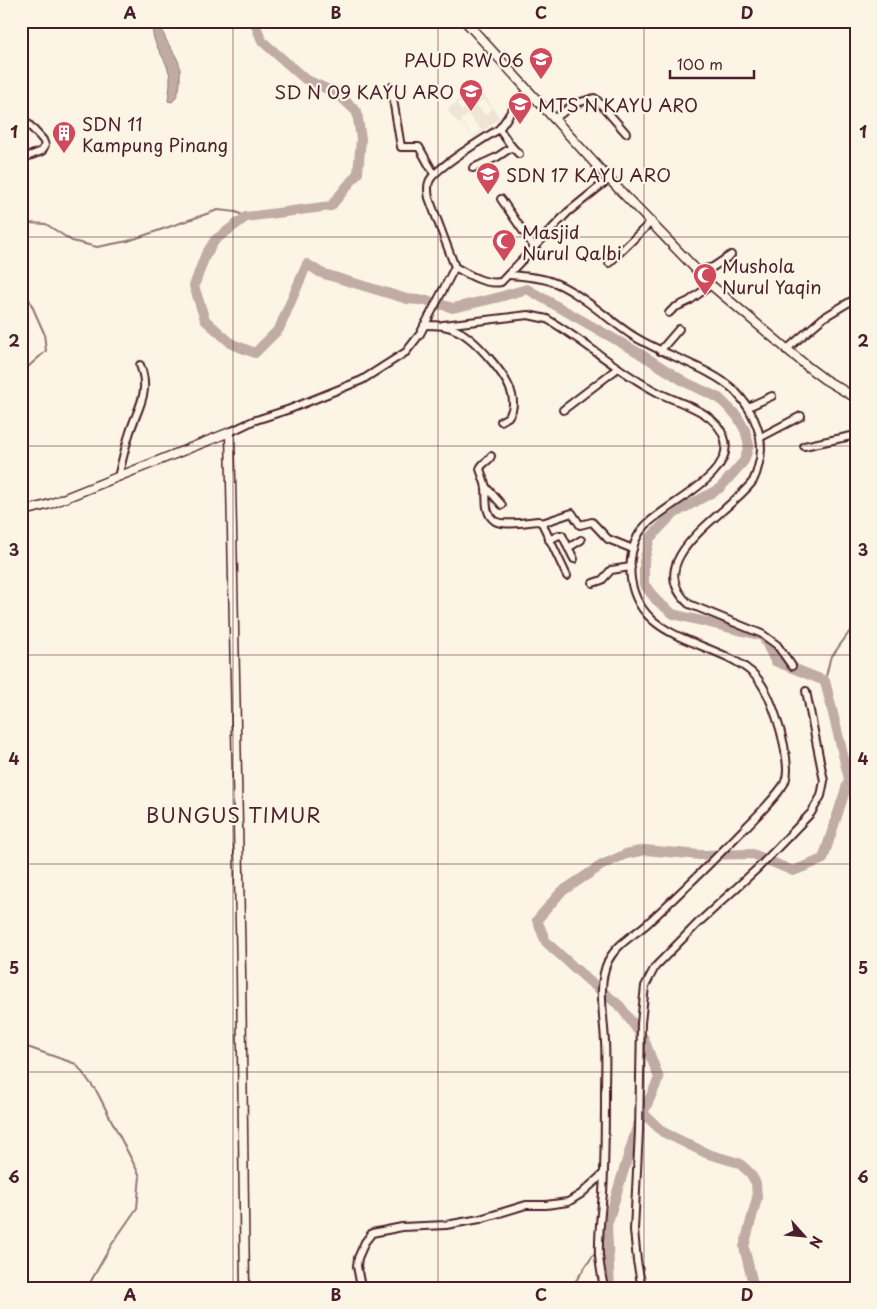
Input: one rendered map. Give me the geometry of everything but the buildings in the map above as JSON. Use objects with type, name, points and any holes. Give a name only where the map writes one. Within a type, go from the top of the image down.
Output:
[{"type":"street","points":[[465,21],[609,179],[652,221],[711,285],[786,350],[824,379],[856,398]]},
{"type":"street","points":[[391,87],[401,148],[419,147],[434,174]]},
{"type":"street","points":[[528,91],[518,99],[499,129],[434,174],[429,181],[428,191],[456,267],[467,274],[491,283],[501,282],[568,212],[609,179]]},
{"type":"street","points":[[554,119],[574,104],[594,98],[626,133]]},
{"type":"street","points":[[21,116],[45,144],[42,151],[21,159]]},
{"type":"street","points":[[499,129],[519,154]]},
{"type":"street","points":[[473,168],[497,157],[512,147]]},
{"type":"street","points":[[501,198],[534,247]]},
{"type":"street","points":[[609,263],[652,221]]},
{"type":"street","points":[[697,271],[713,267],[731,255]]},
{"type":"street","points":[[21,512],[50,504],[253,421],[290,409],[362,380],[406,352],[415,341],[456,267]]},
{"type":"street","points":[[508,275],[537,278],[552,282],[570,291],[636,338],[727,384],[748,407],[762,436],[762,457],[754,480],[732,503],[702,529],[680,554],[674,570],[676,588],[680,596],[689,604],[766,636],[783,652],[792,666]]},
{"type":"street","points":[[669,313],[711,285]]},
{"type":"street","points":[[786,350],[823,318],[856,298]]},
{"type":"street","points":[[443,325],[517,316],[537,316],[547,319],[562,327],[618,368],[660,394],[704,413],[719,428],[725,438],[722,460],[701,485],[666,508],[645,526],[633,549],[630,567],[631,579],[639,603],[648,616],[667,632],[735,661],[755,675],[770,700],[784,747],[787,778],[783,786],[708,866],[650,921],[621,943],[607,962],[602,984],[605,1048],[603,1174],[599,1240],[599,1258],[604,1288]]},
{"type":"street","points":[[426,321],[458,331],[477,345],[501,373],[509,386],[513,406],[508,417],[501,421]]},
{"type":"street","points":[[660,350],[679,329]]},
{"type":"street","points":[[118,477],[130,431],[144,393],[144,376],[140,365]]},
{"type":"street","points":[[563,410],[618,368]]},
{"type":"street","points":[[748,407],[772,396]]},
{"type":"street","points":[[762,436],[801,416]]},
{"type":"street","points":[[230,432],[241,972],[245,1288]]},
{"type":"street","points":[[804,446],[856,435]]},
{"type":"street","points":[[491,456],[480,469],[486,487],[486,506],[489,514],[495,521],[506,523],[538,521],[542,523],[572,513],[580,525],[592,522],[608,539],[633,549]]},
{"type":"street","points":[[486,487],[502,505]]},
{"type":"street","points":[[542,523],[567,576]]},
{"type":"street","points":[[549,540],[561,535],[574,559]]},
{"type":"street","points":[[568,548],[581,540]]},
{"type":"street","points":[[593,582],[600,581],[609,571],[630,567]]},
{"type":"street","points":[[642,1288],[634,1230],[639,1131],[640,1041],[645,986],[655,967],[697,924],[759,868],[811,813],[819,801],[823,789],[823,774],[806,691]]},
{"type":"street","points":[[359,1288],[358,1258],[364,1242],[372,1233],[402,1227],[446,1225],[480,1219],[522,1205],[546,1205],[568,1202],[581,1194],[603,1174]]},
{"type":"shaded area","points":[[154,21],[164,21],[164,36],[180,66],[179,89],[172,102],[168,101],[169,73],[154,40]]},
{"type":"shaded area","name":"SD N 09 KAYU ARO","points":[[477,85],[500,118],[473,138],[461,122],[459,124],[447,110]],"holes":[[[476,89],[482,96],[462,111],[457,104]],[[484,99],[492,109],[485,115],[476,104]],[[468,114],[481,130],[473,137],[461,120]]]},
{"type":"waterway","points":[[254,21],[262,41],[305,79],[338,94],[357,112],[361,139],[358,173],[331,206],[246,217],[215,240],[205,256],[194,286],[205,320],[232,344],[255,353],[279,329],[307,264],[321,273],[407,299],[429,301],[453,308],[527,289],[639,353],[685,382],[719,398],[737,416],[745,430],[749,445],[744,461],[720,488],[672,515],[650,538],[644,561],[644,584],[656,600],[673,614],[763,636],[775,661],[825,681],[849,779],[823,859],[793,871],[753,854],[700,855],[645,850],[626,854],[602,865],[561,892],[537,920],[546,942],[620,1006],[644,1039],[659,1078],[637,1127],[607,1225],[610,1288]]},
{"type":"waterway","points":[[21,231],[28,223],[46,224],[72,241],[97,247],[128,241],[218,210],[236,212],[246,217]]},
{"type":"waterway","points":[[21,281],[44,333],[46,351],[21,373]]},
{"type":"waterway","points":[[825,681],[830,659],[850,631],[856,627]]},
{"type":"waterway","points":[[21,1042],[30,1048],[76,1064],[97,1092],[140,1176],[137,1208],[112,1244],[87,1288]]},
{"type":"waterway","points":[[643,1113],[663,1132],[708,1154],[739,1163],[750,1173],[756,1183],[757,1198],[744,1247],[754,1288]]},
{"type":"waterway","points":[[602,1243],[607,1234]]},
{"type":"waterway","points":[[571,1288],[596,1251]]},
{"type":"place","name":"PAUD RW 06","points":[[541,80]]},
{"type":"place","name":"SD N 09 KAYU ARO","points":[[471,112]]},
{"type":"place","name":"MTS N KAYU ARO","points":[[520,125]]},
{"type":"place","name":"SDN 11 Kampung Pinang","points":[[64,154]]},
{"type":"place","name":"SDN 17 KAYU ARO","points":[[488,195]]},
{"type":"place","name":"Masjid Nurul Qalbi","points":[[504,262]]},
{"type":"place","name":"Mushola Nurul Yaqin","points":[[705,296]]},
{"type":"district","name":"BUNGUS TIMUR","points":[[234,815]]}]
